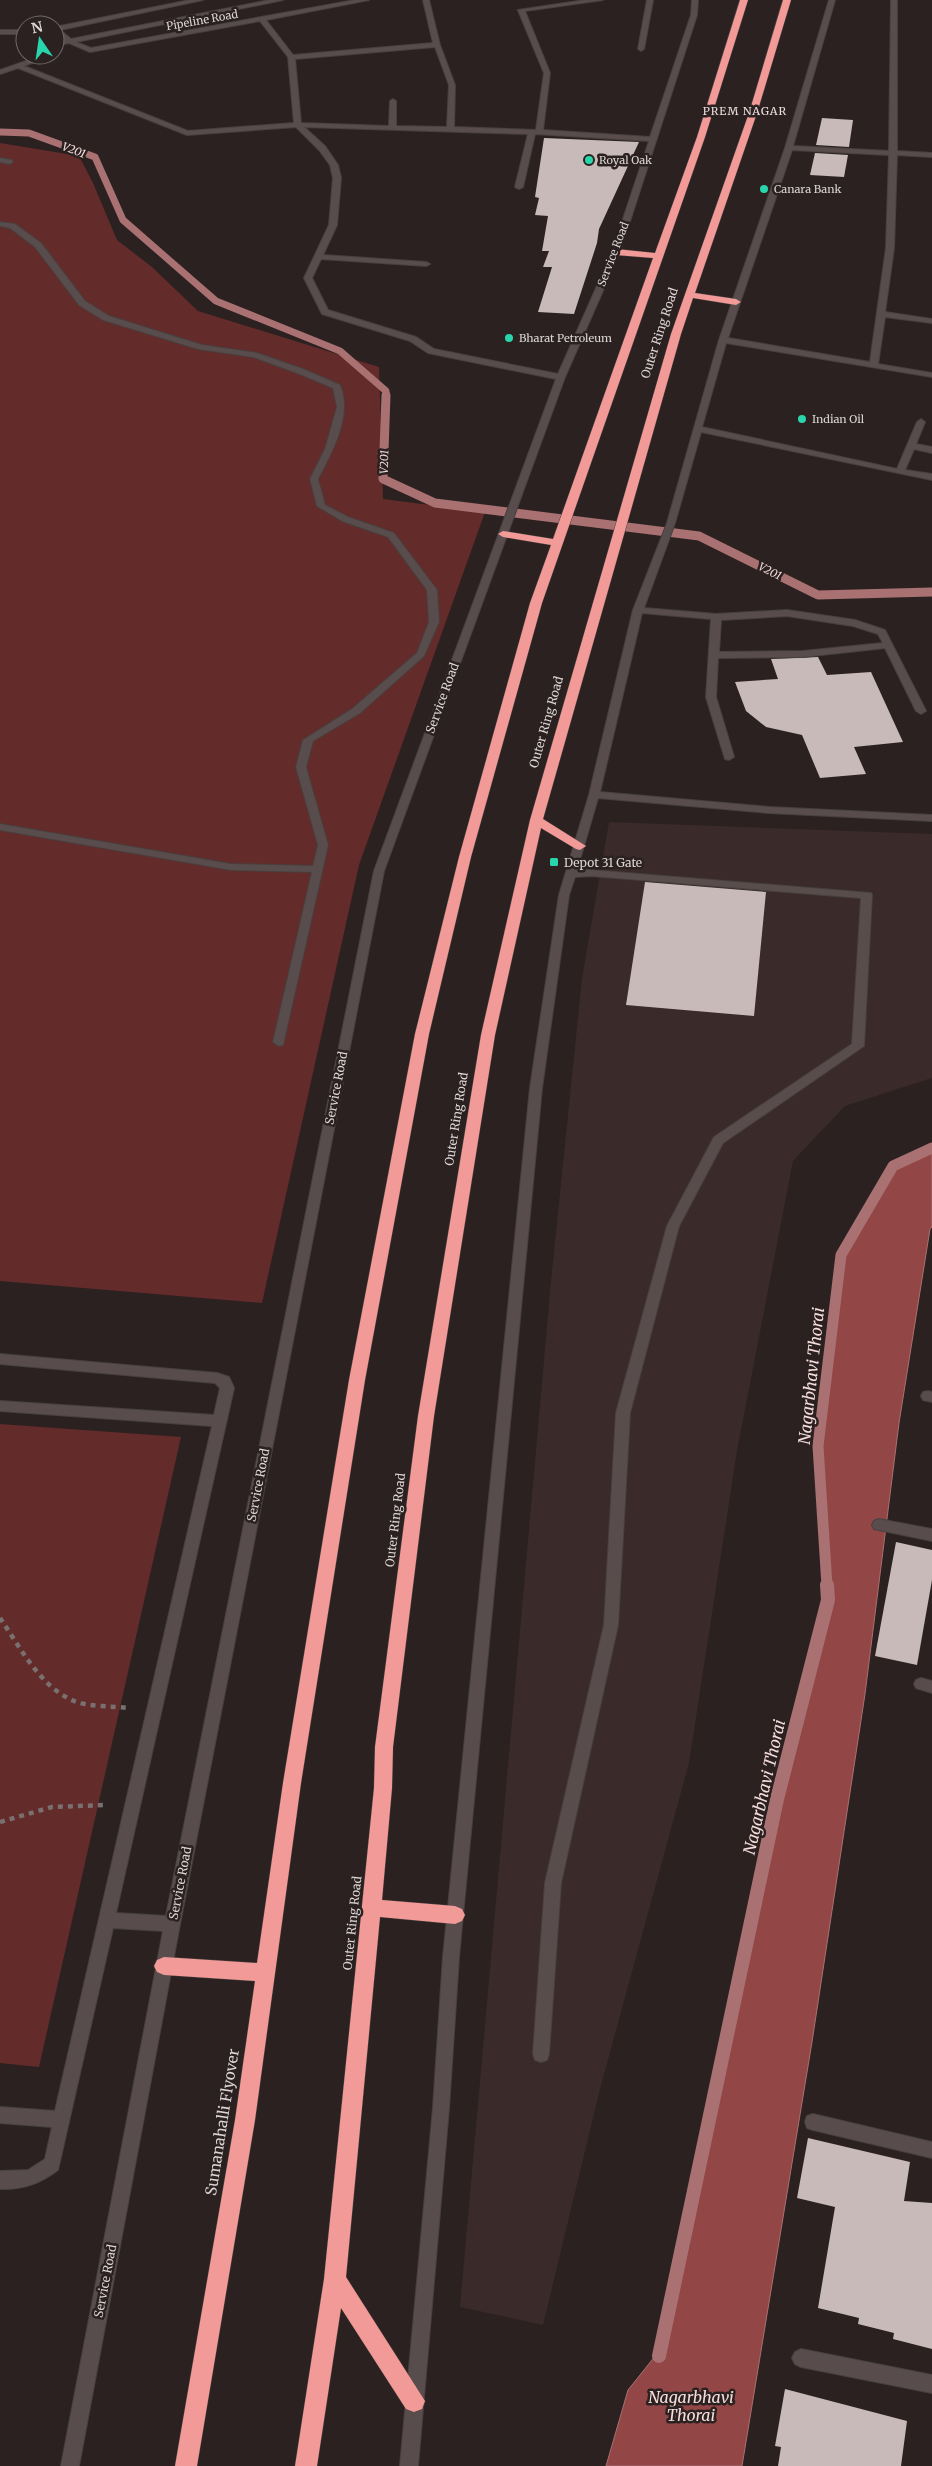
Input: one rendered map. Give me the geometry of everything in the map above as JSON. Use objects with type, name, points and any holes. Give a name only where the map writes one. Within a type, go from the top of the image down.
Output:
[{"type":"highway","name":"Outer Ring Road","points":[[292,1783],[357,1380],[422,1034],[465,857],[536,603],[701,137],[744,0]]},
{"type":"highway","name":"Outer Ring Road","points":[[335,2279],[383,1788],[384,1747],[426,1416],[488,1035],[536,820],[617,536],[676,334],[753,113],[787,0]]},
{"type":"highway","points":[[616,252],[659,256]]},
{"type":"highway","points":[[690,295],[736,302]]},
{"type":"highway","points":[[503,534],[558,543]]},
{"type":"highway","points":[[536,820],[580,846]]},
{"type":"highway","name":"Sumanahalli Flyover","points":[[186,2466],[245,2120],[292,1783]]},
{"type":"highway","points":[[371,1908],[455,1915]]},
{"type":"highway","points":[[164,1966],[265,1973]]},
{"type":"highway","points":[[335,2279],[414,2401]]},
{"type":"highway","points":[[306,2466],[335,2279]]},
{"type":"street","points":[[65,27],[200,0]]},
{"type":"street","points":[[65,46],[71,42],[280,0]]},
{"type":"street","name":"Pipeline Road","points":[[65,43],[71,42],[90,50],[366,0]]},
{"type":"street","points":[[426,0],[437,45],[452,84],[450,129]]},
{"type":"street","points":[[519,187],[536,132],[548,73],[521,10],[600,0]]},
{"type":"street","points":[[641,49],[650,0]]},
{"type":"street","name":"Service Road","points":[[70,2466],[172,1924],[379,871],[561,377],[616,252],[694,15],[695,0]]},
{"type":"street","points":[[409,2466],[441,2108],[455,1915],[536,1088],[564,895],[594,795],[638,610],[671,523],[723,340],[790,148],[832,0]]},
{"type":"street","points":[[874,366],[890,248],[894,0]]},
{"type":"street","points":[[262,19],[290,57],[298,125],[322,148],[334,164],[337,178],[333,225],[308,278],[325,312],[413,339],[431,351],[561,377]]},
{"type":"street","points":[[0,32],[15,32]]},
{"type":"street","points":[[65,37],[71,42]]},
{"type":"street","points":[[290,57],[437,45]]},
{"type":"street","points":[[0,64],[15,59]]},
{"type":"street","points":[[0,72],[19,66],[187,133],[298,125],[536,132],[652,139]]},
{"type":"street","points":[[392,128],[393,101]]},
{"type":"street","points":[[790,148],[932,154]]},
{"type":"street","points":[[0,160],[9,162]]},
{"type":"street","points":[[0,224],[12,226],[38,245],[82,303],[106,318],[201,346],[254,355],[300,371],[337,387],[341,407],[329,449],[314,479],[321,506],[345,519],[392,536],[432,590],[434,622],[421,654],[356,711],[308,740],[301,767],[324,845],[280,1042]]},
{"type":"street","points":[[318,257],[426,264]]},
{"type":"street","points":[[881,314],[932,321]]},
{"type":"street","points":[[723,340],[932,375]]},
{"type":"street","points":[[900,472],[921,422]]},
{"type":"street","points":[[698,429],[900,472],[932,477]]},
{"type":"street","points":[[910,445],[932,450]]},
{"type":"street","points":[[638,610],[716,617],[787,614],[855,623],[882,632],[921,711]]},
{"type":"street","points":[[716,617],[711,697],[729,757]]},
{"type":"street","points":[[715,655],[803,654],[888,645]]},
{"type":"street","points":[[594,795],[769,810],[932,818]]},
{"type":"street","points":[[0,827],[231,868],[318,868]]},
{"type":"street","points":[[541,2054],[553,1883],[611,1625],[623,1413],[673,1226],[718,1140],[858,1046],[867,895],[591,873],[571,874]]},
{"type":"street","points":[[0,1359],[217,1378],[224,1381],[227,1388],[218,1421],[52,2164],[28,2179],[15,2182],[0,2180]]},
{"type":"street","points":[[0,1406],[218,1421]]},
{"type":"street","points":[[879,1525],[932,1535]]},
{"type":"street","points":[[108,1920],[172,1924]]},
{"type":"street","points":[[0,2115],[62,2120]]},
{"type":"street","points":[[812,2122],[932,2150]]},
{"type":"street","points":[[801,2358],[932,2384]]},
{"type":"path","points":[[0,1618],[45,1680],[75,1701],[154,1711]]},
{"type":"path","points":[[0,1822],[50,1806],[77,1802],[133,1807]]},
{"type":"shaded area","points":[[0,143],[79,156],[93,183],[117,240],[152,267],[198,311],[379,367],[383,499],[485,512],[359,865],[262,1303],[0,1281]]},
{"type":"shaded area","points":[[609,822],[932,834],[932,1078],[845,1106],[793,1161],[737,1451],[689,1763],[600,2089],[543,2325],[460,2307],[551,1281],[582,978]]},
{"type":"shaded area","points":[[0,1424],[181,1437],[39,2067],[0,2063]]},
{"type":"water","name":"Nagarbhavi Thorai","points":[[932,1148],[932,1227],[930,1229],[899,1423],[865,1694],[812,2042],[742,2466],[606,2466],[628,2390],[660,2350],[777,1799],[828,1600],[818,1446],[841,1255],[893,1166]]},
{"type":"building","points":[[822,118],[853,120],[849,147],[816,145]]},
{"type":"building","points":[[544,138],[639,142],[599,229],[597,243],[574,314],[538,312],[552,267],[543,267],[549,251],[542,251],[548,216],[535,215],[539,198],[535,197]]},
{"type":"building","points":[[815,153],[848,155],[844,177],[810,175]]},
{"type":"building","points":[[818,657],[827,675],[871,672],[903,742],[854,747],[866,774],[820,778],[802,735],[766,727],[746,711],[735,682],[778,679],[771,659]]},
{"type":"building","points":[[645,882],[766,892],[754,1016],[626,1005]]},
{"type":"building","points":[[896,1542],[932,1550],[932,1580],[917,1665],[875,1656]]},
{"type":"building","points":[[808,2138],[910,2162],[904,2201],[932,2203],[932,2349],[893,2339],[894,2333],[858,2324],[859,2318],[818,2308],[835,2207],[797,2198]]},
{"type":"building","points":[[785,2389],[907,2421],[901,2466],[778,2466],[781,2447],[775,2446]]},
{"type":"waterway","name":"V201","points":[[0,132],[29,133],[95,157],[123,220],[216,301],[340,351],[386,391],[386,395]]},
{"type":"waterway","name":"V201","points":[[386,395],[383,479],[435,503],[699,536],[818,595],[932,592]]},
{"type":"waterway","name":"Nagarbhavi Thorai","points":[[827,1586],[818,1446],[841,1255],[893,1166],[932,1148]]},
{"type":"waterway","name":"Nagarbhavi Thorai","points":[[659,2356],[777,1799],[828,1600],[827,1585]]},
{"type":"place","name":"Royal Oak","points":[[589,160]]},
{"type":"place","name":"Canara Bank","points":[[764,189]]},
{"type":"place","name":"Bharat Petroleum","points":[[509,338]]},
{"type":"place","name":"Indian Oil","points":[[802,419]]},
{"type":"place","name":"Depot 31 Gate","points":[[554,862]]},
{"type":"district","name":"PREM NAGAR","points":[[745,111]]}]
